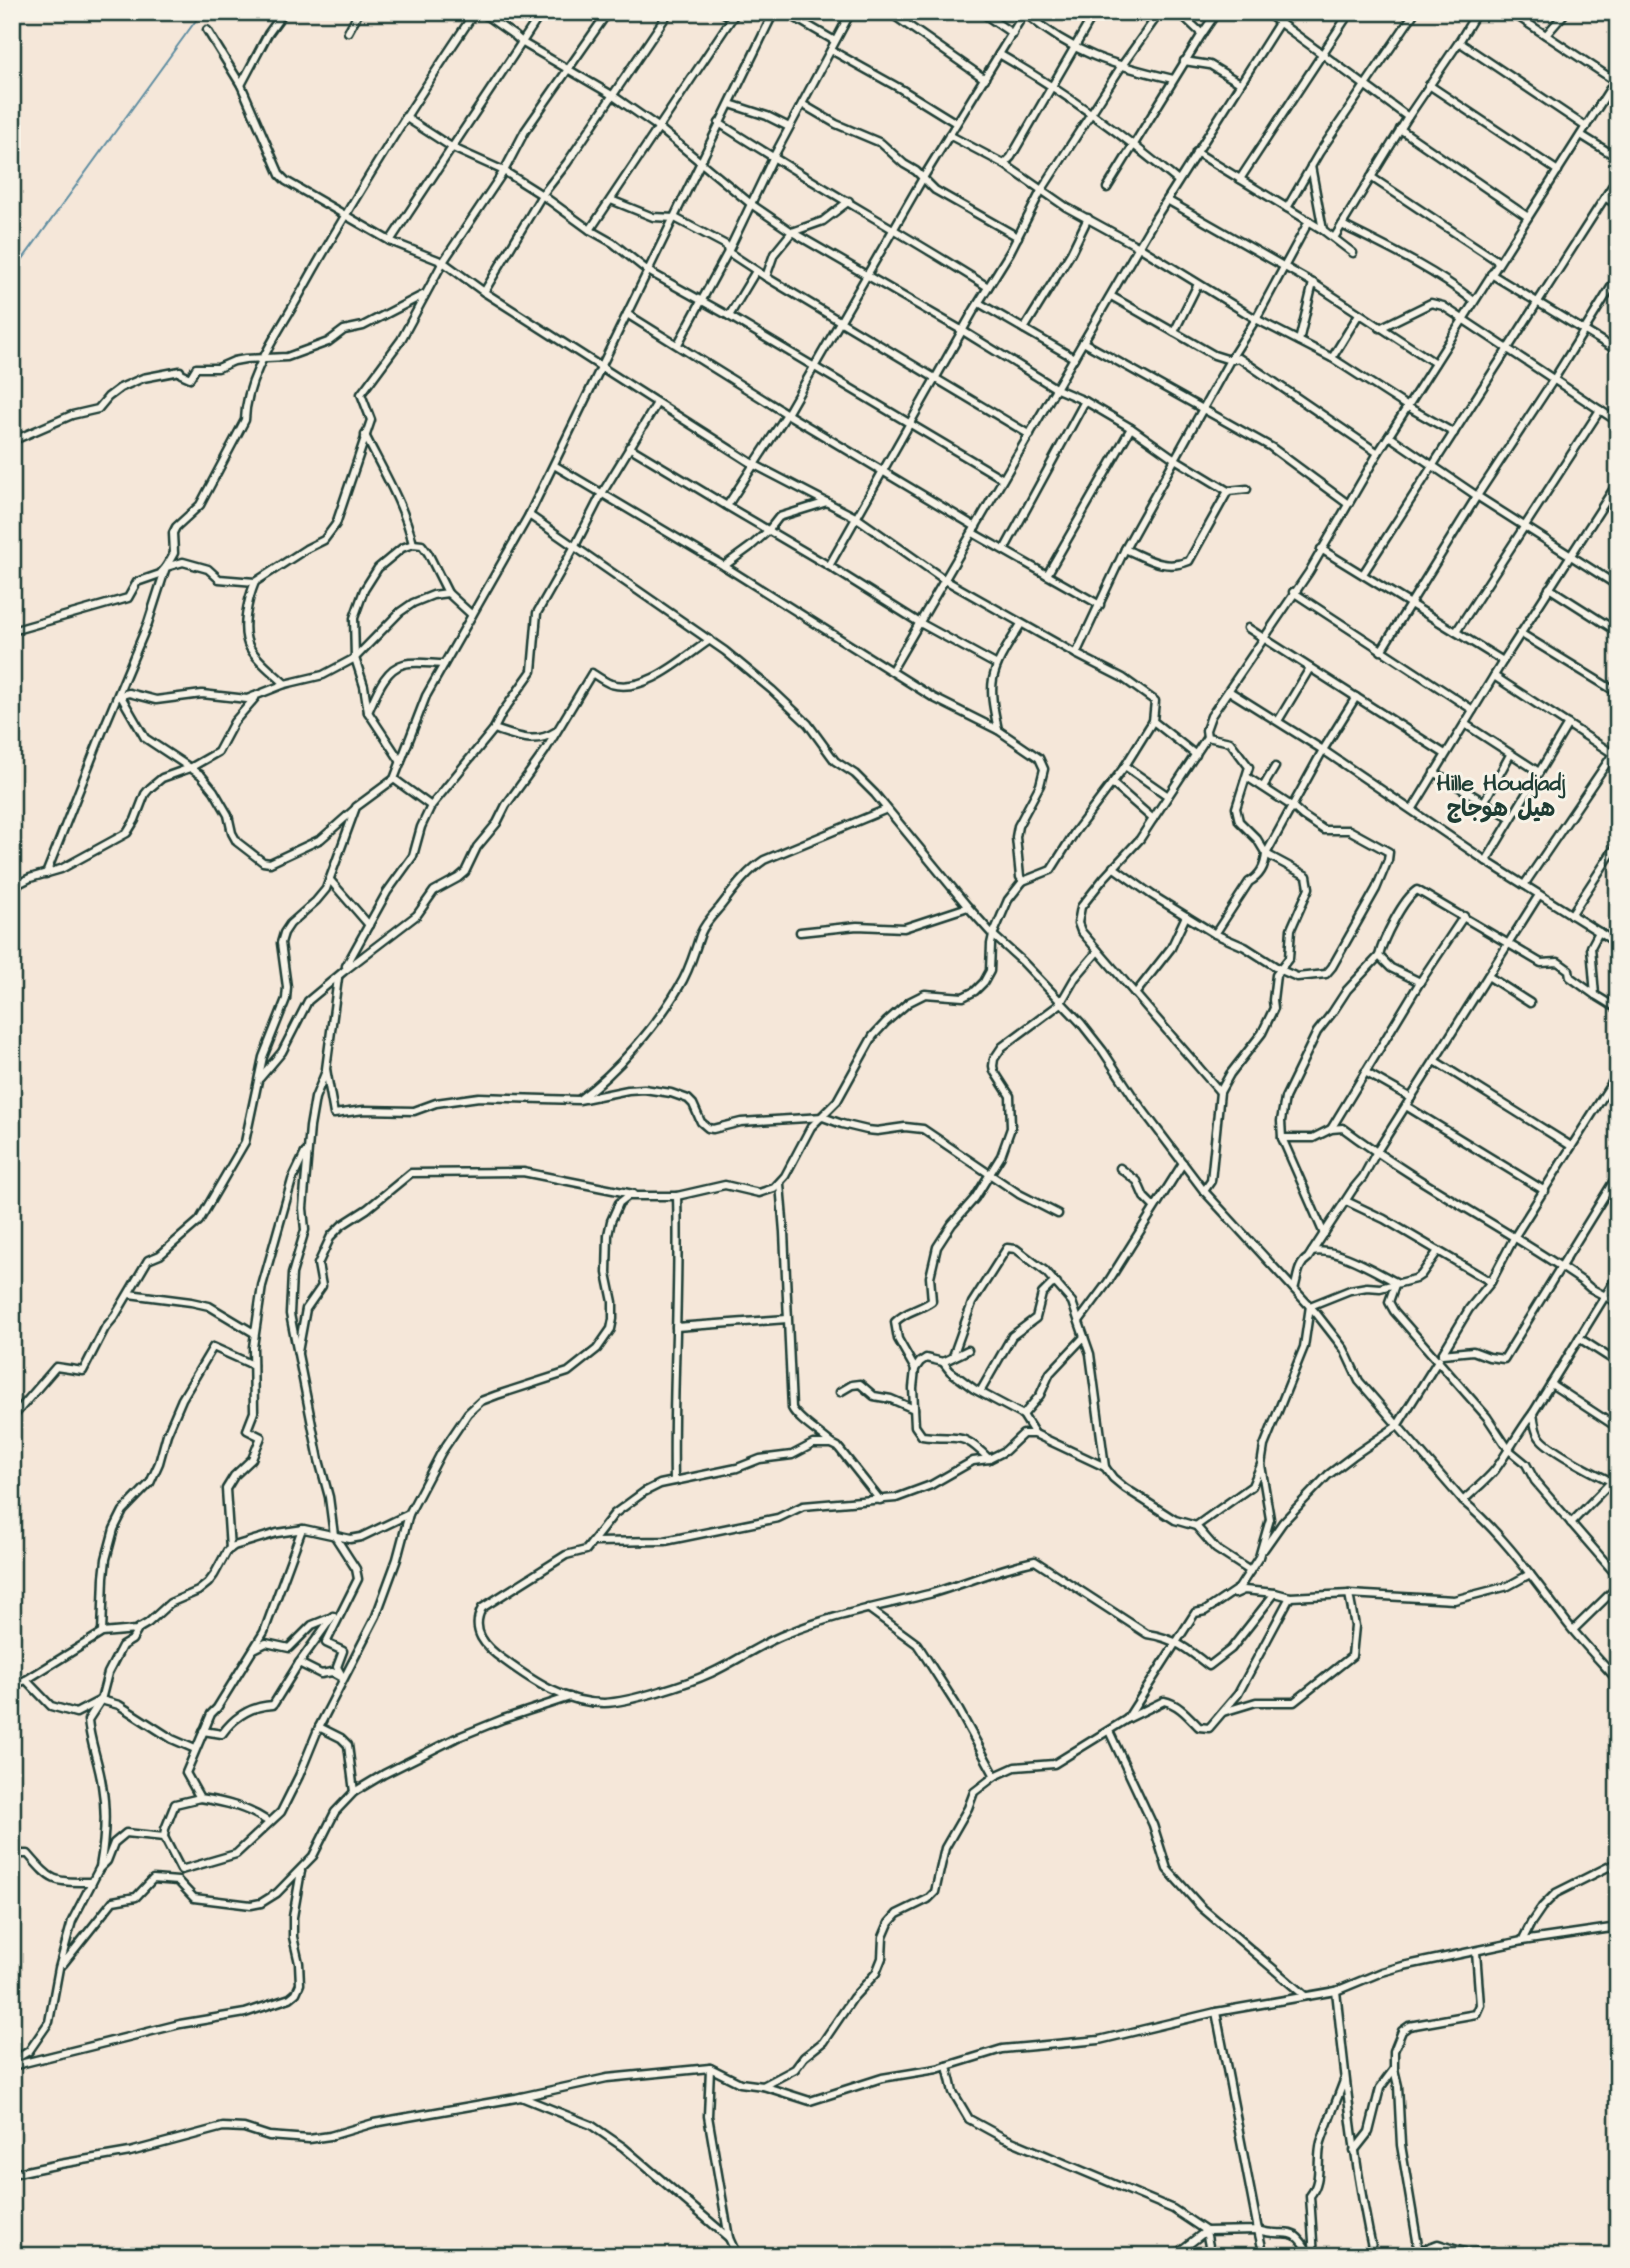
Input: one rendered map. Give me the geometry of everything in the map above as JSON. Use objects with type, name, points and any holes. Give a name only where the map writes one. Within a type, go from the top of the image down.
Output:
[{"type":"street","points":[[242,85],[268,34],[284,12]]},
{"type":"street","points":[[348,32],[359,12]]},
{"type":"street","points":[[12,631],[128,598],[137,582],[160,574],[166,567],[174,553],[173,533],[176,527],[200,505],[242,426],[262,358],[344,216],[405,117],[475,12]]},
{"type":"street","points":[[481,12],[523,43],[612,95],[658,127],[751,204],[792,232],[1057,389],[1085,401],[1131,428],[1228,491],[1247,489]]},
{"type":"street","points":[[390,241],[542,12]]},
{"type":"street","points":[[166,567],[183,562],[208,569],[219,579],[255,582],[324,540],[330,533],[346,498],[370,420],[361,394],[401,340],[443,262],[504,171],[525,131],[608,12]]},
{"type":"street","points":[[484,292],[542,195],[567,163],[669,12]]},
{"type":"street","points":[[590,230],[734,15],[722,12]]},
{"type":"street","points":[[120,694],[145,738],[201,775],[221,800],[237,842],[251,855],[267,863],[321,839],[356,807],[394,779],[426,696],[529,515],[774,12]]},
{"type":"street","points":[[785,12],[835,41]]},
{"type":"street","points":[[678,344],[703,301],[773,158],[851,12]]},
{"type":"street","points":[[889,12],[985,79]]},
{"type":"street","points":[[981,12],[1013,34]]},
{"type":"street","points":[[1004,164],[1011,157],[1095,12]]},
{"type":"street","points":[[829,566],[1018,237],[1041,191],[1160,12]]},
{"type":"street","points":[[1179,12],[1202,34]]},
{"type":"street","points":[[1107,188],[1217,12]]},
{"type":"street","points":[[1265,12],[1408,117]]},
{"type":"street","points":[[892,670],[1178,181],[1286,12]]},
{"type":"street","points":[[1240,179],[1350,12]]},
{"type":"street","points":[[1287,208],[1311,166],[1415,12]]},
{"type":"street","points":[[1335,238],[1400,129],[1477,12]]},
{"type":"street","points":[[1220,1092],[1081,931],[1078,916],[1081,907],[1113,867],[1140,839],[1196,755],[1207,737],[1206,730],[1211,716],[1308,572],[1462,318],[1616,79],[1510,12]]},
{"type":"street","points":[[1546,35],[1566,12]]},
{"type":"street","points":[[727,506],[787,414],[923,178],[1025,13],[1042,28],[1074,48],[1121,67],[1173,79]]},
{"type":"street","points":[[207,30],[242,85],[283,178],[390,241],[443,262],[484,292],[753,464],[857,518],[945,580],[1123,678],[1155,701],[1153,721],[1125,766],[1075,832],[1051,870],[1023,881],[1008,900],[993,934],[990,971],[984,982],[963,997],[925,994],[909,1002],[886,1022],[873,1036],[843,1092],[807,1132],[780,1184],[759,1193],[725,1185],[677,1196],[628,1196],[619,1203],[608,1235],[607,1273],[614,1319],[605,1339],[588,1357],[568,1372],[481,1401],[468,1413],[442,1453],[409,1514],[397,1559],[376,1616],[319,1727],[281,1812],[236,1854],[181,1870],[164,1837],[175,1804],[200,1798],[253,1811],[269,1822]]},
{"type":"street","points":[[1459,42],[1586,127]]},
{"type":"street","points":[[831,50],[956,123]]},
{"type":"street","points":[[999,54],[1093,113],[1178,181]]},
{"type":"street","points":[[1184,61],[1210,65],[1240,83]]},
{"type":"street","points":[[1429,85],[1558,171]]},
{"type":"street","points":[[730,104],[767,116],[789,127]]},
{"type":"street","points":[[802,104],[836,124],[881,143],[935,190],[1018,237]]},
{"type":"street","points":[[405,117],[453,148],[504,171],[542,195],[590,230],[613,243],[648,271],[729,316],[1003,479]]},
{"type":"street","points":[[719,123],[988,287]]},
{"type":"street","points":[[1400,129],[1528,216]]},
{"type":"street","points":[[949,135],[1004,164],[1041,191],[1256,319],[1332,358],[1454,433]]},
{"type":"street","points":[[1581,135],[1618,158]]},
{"type":"street","points":[[1196,152],[1323,230],[1353,253]]},
{"type":"street","points":[[1311,166],[1323,230]]},
{"type":"street","points":[[1371,177],[1499,262]]},
{"type":"street","points":[[1363,574],[1618,177]]},
{"type":"street","points":[[1605,197],[1618,206]]},
{"type":"street","points":[[611,200],[653,217],[675,218],[726,245],[728,252],[766,278],[1030,435]]},
{"type":"street","points":[[1167,200],[1313,284],[1435,363]]},
{"type":"street","points":[[766,278],[774,254],[792,232],[823,220],[849,201]]},
{"type":"street","points":[[1024,329],[1070,253],[1087,218]]},
{"type":"street","points":[[1076,654],[1125,549],[1309,221]]},
{"type":"street","points":[[1342,225],[1420,264],[1474,301]]},
{"type":"street","points":[[729,316],[755,271]]},
{"type":"street","points":[[1491,274],[1617,348]]},
{"type":"street","points":[[1381,652],[1476,496],[1618,276]]},
{"type":"street","points":[[1174,332],[1198,284]]},
{"type":"street","points":[[1299,341],[1313,284]]},
{"type":"street","points":[[12,441],[72,415],[98,409],[120,388],[143,377],[180,371],[190,378],[196,368],[218,368],[234,361],[287,357],[324,344],[344,331],[363,326],[425,294]]},
{"type":"street","points":[[1111,296],[1214,355],[1230,360],[1239,358],[1378,453]]},
{"type":"street","points":[[979,303],[1074,358]]},
{"type":"street","points":[[1380,328],[1430,303],[1443,306],[1618,422]]},
{"type":"street","points":[[627,314],[883,471],[1003,550],[1100,606]]},
{"type":"street","points":[[1332,358],[1359,314]]},
{"type":"street","points":[[1083,342],[1271,447],[1348,504]]},
{"type":"street","points":[[1003,550],[1085,401]]},
{"type":"street","points":[[344,971],[387,892],[413,856],[421,827],[431,806],[494,729],[532,671],[537,613],[601,495],[657,402]]},
{"type":"street","points":[[1456,632],[1600,410]]},
{"type":"street","points":[[1047,575],[1131,428]]},
{"type":"street","points":[[365,435],[400,502],[414,544]]},
{"type":"street","points":[[1389,436],[1476,496],[1618,586]]},
{"type":"street","points":[[629,447],[920,623],[998,665]]},
{"type":"street","points":[[554,465],[723,566],[934,698],[998,730],[1039,758],[1044,769],[1040,785],[1018,827],[1016,837],[1020,877],[1023,881]]},
{"type":"street","points":[[1412,810],[1503,660],[1617,483]]},
{"type":"street","points":[[1125,549],[1162,566],[1189,561],[1228,491]]},
{"type":"street","points":[[723,566],[750,547],[779,517],[827,502]]},
{"type":"street","points":[[529,515],[710,640],[772,690],[807,724],[835,761],[855,774],[887,808],[917,848],[968,907],[1081,1023],[1204,1191],[1310,1306],[1344,1349],[1359,1381],[1462,1502],[1483,1518],[1573,1630],[1618,1681]]},
{"type":"street","points":[[401,762],[368,712],[364,686],[355,658],[355,618],[364,590],[378,568],[402,548],[414,544],[422,545],[448,593],[472,615]]},
{"type":"street","points":[[1321,549],[1503,660]]},
{"type":"street","points":[[46,874],[148,624],[166,567]]},
{"type":"street","points":[[255,582],[247,613],[246,634],[249,646],[285,684]]},
{"type":"street","points":[[1549,588],[1618,632]]},
{"type":"street","points":[[1293,592],[1473,710]]},
{"type":"street","points":[[120,694],[129,693],[156,699],[202,694],[247,699],[285,684],[323,675],[355,658],[407,608],[433,595],[448,593]]},
{"type":"street","points":[[998,730],[992,693],[993,679],[1021,624]]},
{"type":"street","points":[[1248,628],[1445,754]]},
{"type":"street","points":[[1520,633],[1618,693]]},
{"type":"street","points":[[258,1080],[282,1052],[308,1001],[417,915],[434,891],[465,872],[477,848],[545,751],[592,673],[610,684],[631,687],[651,680],[710,640]]},
{"type":"street","points":[[368,712],[382,683],[403,664],[444,664]]},
{"type":"street","points":[[1278,721],[1310,668]]},
{"type":"street","points":[[1494,676],[1615,755],[1524,886]]},
{"type":"street","points":[[1229,691],[1323,750],[1524,886],[1617,943]]},
{"type":"street","points":[[12,887],[61,869],[127,833],[150,788],[162,778],[190,768],[218,752],[234,722],[256,696]]},
{"type":"street","points":[[1215,934],[1249,882],[1257,877],[1266,863],[1266,854],[1323,750],[1356,697]]},
{"type":"street","points":[[494,729],[518,738],[546,738],[556,731],[568,713]]},
{"type":"street","points":[[1153,721],[1196,755]]},
{"type":"street","points":[[1465,724],[1539,772]]},
{"type":"street","points":[[1486,861],[1568,724]]},
{"type":"street","points":[[1204,1191],[1211,1181],[1220,1092],[1230,1074],[1262,1033],[1274,1008],[1273,984],[1276,975],[1289,958],[1291,929],[1309,888],[1307,876],[1266,854],[1257,839],[1239,821],[1236,808],[1249,767],[1230,743],[1207,737]]},
{"type":"street","points":[[1484,802],[1510,755]]},
{"type":"street","points":[[1125,766],[1168,796]]},
{"type":"street","points":[[1263,787],[1275,767]]},
{"type":"street","points":[[1434,772],[1511,818]]},
{"type":"street","points":[[1113,867],[1215,934],[1245,947],[1281,970],[1297,976],[1322,976],[1329,971],[1376,889],[1389,852],[1349,830],[1324,830],[1247,777]]},
{"type":"street","points":[[394,779],[431,806]]},
{"type":"street","points":[[1112,783],[1153,819]]},
{"type":"street","points":[[12,1419],[56,1367],[83,1371],[105,1328],[148,1261],[160,1255],[199,1221],[245,1142],[263,1058],[286,999],[281,943],[284,933],[321,895],[330,880],[356,807]]},
{"type":"street","points":[[579,1100],[602,1083],[668,1005],[692,964],[702,932],[732,890],[751,869],[764,860],[887,808]]},
{"type":"street","points":[[1570,915],[1618,843]]},
{"type":"street","points":[[330,880],[369,925]]},
{"type":"street","points":[[1324,1234],[1282,1138],[1281,1121],[1285,1098],[1317,1032],[1347,990],[1379,956],[1381,946],[1410,894],[1418,890],[1541,963],[1558,962],[1569,970],[1570,977],[1618,1009]]},
{"type":"street","points":[[1294,1289],[1299,1268],[1363,1177],[1539,895]]},
{"type":"street","points":[[800,932],[857,926],[904,928],[968,907]]},
{"type":"street","points":[[1135,994],[1171,948],[1186,916]]},
{"type":"street","points":[[1332,1129],[1419,982],[1464,916]]},
{"type":"street","points":[[1595,995],[1591,947],[1599,932]]},
{"type":"street","points":[[915,1369],[898,1339],[895,1322],[904,1313],[920,1309],[932,1301],[930,1278],[937,1247],[990,1174],[1001,1156],[1011,1128],[1010,1096],[994,1071],[995,1059],[1002,1048],[1060,1003],[1075,978],[1098,951]]},
{"type":"street","points":[[1379,956],[1391,968],[1419,982]]},
{"type":"street","points":[[1488,976],[1530,1003]]},
{"type":"street","points":[[338,978],[326,1069],[316,1098],[306,1150],[303,1208],[305,1230],[292,1273],[290,1314],[297,1357],[329,1497],[334,1535],[356,1569],[358,1579],[326,1643],[343,1651],[337,1667],[344,1678]]},
{"type":"street","points":[[1435,1060],[1571,1146]]},
{"type":"street","points":[[326,1069],[331,1110],[337,1115],[364,1110],[414,1111],[436,1102],[479,1097],[579,1100],[645,1089],[688,1099],[701,1122],[713,1129],[741,1122],[823,1117],[867,1130],[883,1131],[905,1127],[923,1129],[1018,1194],[1058,1214]]},
{"type":"street","points":[[1365,1072],[1411,1098]]},
{"type":"street","points":[[1126,1719],[1195,1613],[1205,1611],[1239,1588],[1283,1522],[1328,1475],[1397,1426],[1469,1309],[1490,1282],[1618,1073]]},
{"type":"street","points":[[1406,1106],[1545,1191]]},
{"type":"street","points":[[1282,1138],[1313,1138],[1332,1129],[1343,1128],[1376,1153],[1516,1236],[1590,1288],[1618,1303]]},
{"type":"street","points":[[230,1549],[226,1489],[234,1476],[252,1459],[261,1437],[247,1430],[254,1412],[254,1333],[261,1286],[289,1190],[306,1150]]},
{"type":"street","points":[[1079,1321],[1108,1282],[1183,1163]]},
{"type":"street","points":[[1120,1168],[1137,1181],[1144,1197],[1154,1207]]},
{"type":"street","points":[[297,1357],[306,1309],[322,1286],[317,1264],[331,1236],[411,1173],[523,1172],[636,1195]]},
{"type":"street","points":[[1440,1357],[1474,1351],[1504,1359],[1618,1174]]},
{"type":"street","points":[[780,1184],[792,1408],[797,1418],[810,1424],[838,1447],[880,1500]]},
{"type":"street","points":[[674,1480],[677,1196]]},
{"type":"street","points":[[1346,1201],[1384,1219],[1490,1282]]},
{"type":"street","points":[[953,1356],[972,1303],[1007,1248],[1016,1249],[1045,1270],[1072,1302],[1090,1354],[1105,1467],[1113,1478],[1147,1503],[1175,1520],[1196,1526],[1216,1549],[1250,1571]]},
{"type":"street","points":[[1312,1252],[1321,1250],[1336,1254],[1396,1282]]},
{"type":"street","points":[[1310,1306],[1350,1290],[1380,1288],[1420,1277],[1438,1251]]},
{"type":"street","points":[[1462,1502],[1493,1473],[1509,1450],[1514,1438],[1533,1413],[1618,1275]]},
{"type":"street","points":[[1396,1282],[1389,1302],[1394,1311],[1440,1357],[1488,1417],[1509,1450],[1526,1464],[1535,1481],[1618,1577]]},
{"type":"street","points":[[980,1392],[1012,1336],[1036,1318],[1042,1294],[1057,1283]]},
{"type":"street","points":[[129,1294],[209,1306],[254,1333]]},
{"type":"street","points":[[1196,1526],[1252,1486],[1261,1465],[1265,1440],[1304,1347],[1310,1306]]},
{"type":"street","points":[[676,1327],[787,1319]]},
{"type":"street","points":[[1023,1415],[1040,1395],[1051,1373],[1084,1337]]},
{"type":"street","points":[[1579,1338],[1618,1363]]},
{"type":"street","points":[[103,1633],[104,1577],[114,1528],[126,1507],[150,1483],[167,1434],[194,1377],[213,1347],[253,1365]]},
{"type":"street","points":[[968,1350],[943,1362],[926,1359],[915,1369],[915,1426],[922,1436],[956,1436],[976,1445],[989,1458]]},
{"type":"street","points":[[943,1362],[950,1371],[980,1392],[1023,1415],[1035,1434]]},
{"type":"street","points":[[840,1392],[860,1384],[874,1396],[891,1399],[914,1409]]},
{"type":"street","points":[[1551,1384],[1618,1428]]},
{"type":"street","points":[[1533,1413],[1541,1439],[1587,1470],[1614,1483],[1571,1523]]},
{"type":"street","points":[[593,1542],[665,1542],[778,1518],[803,1506],[880,1500],[909,1494],[973,1461],[1005,1451],[1023,1434],[1035,1434],[1105,1467]]},
{"type":"street","points":[[832,1444],[813,1444],[792,1455],[760,1460],[714,1474],[674,1480],[644,1492],[610,1518],[584,1551],[566,1555],[482,1608],[477,1626],[480,1637],[501,1658],[540,1686],[587,1702],[607,1703],[649,1694],[711,1673],[787,1633],[1035,1561],[1147,1633],[1175,1642],[1209,1667],[1231,1649],[1275,1593]]},
{"type":"street","points":[[1259,1557],[1270,1519],[1261,1465]]},
{"type":"street","points":[[12,1685],[26,1680],[103,1633],[139,1628],[148,1623],[170,1604],[198,1591],[208,1583],[230,1549],[242,1543],[302,1529],[350,1539],[361,1537],[409,1514]]},
{"type":"street","points":[[200,1798],[186,1773],[195,1749],[211,1714],[217,1709],[264,1632],[302,1529]]},
{"type":"street","points":[[1229,1596],[1244,1590],[1290,1597],[1349,1594],[1454,1600],[1508,1586],[1530,1574]]},
{"type":"street","points":[[1573,1630],[1618,1583]]},
{"type":"street","points":[[1221,1713],[1256,1702],[1294,1702],[1352,1656],[1355,1626],[1349,1594]]},
{"type":"street","points":[[763,2086],[795,2069],[804,2057],[823,2042],[853,1998],[876,1973],[882,1958],[883,1937],[889,1923],[897,1914],[928,1899],[935,1892],[946,1848],[974,1792],[995,1776],[1015,1767],[1054,1765],[1126,1719],[1164,1702],[1175,1704],[1199,1727],[1209,1728],[1238,1694],[1290,1597]]},
{"type":"street","points":[[203,1731],[222,1734],[240,1714],[273,1704],[299,1663],[346,1600]]},
{"type":"street","points":[[868,1608],[917,1644],[955,1703],[995,1776]]},
{"type":"street","points":[[252,1650],[266,1643],[289,1648],[312,1625],[333,1616]]},
{"type":"street","points":[[99,1870],[105,1811],[102,1782],[94,1757],[88,1720],[100,1700],[122,1646],[132,1640],[139,1628]]},
{"type":"street","points":[[299,1663],[321,1674],[332,1672],[344,1678]]},
{"type":"street","points":[[26,1680],[51,1706],[76,1713],[100,1700],[119,1705],[172,1739],[195,1749]]},
{"type":"street","points":[[59,1968],[113,1901],[136,1898],[153,1879],[178,1881],[194,1898],[251,1905],[261,1903],[276,1894],[301,1869],[320,1844],[340,1805],[354,1792],[456,1738],[570,1697]]},
{"type":"street","points":[[319,1727],[341,1738],[348,1745],[354,1792]]},
{"type":"street","points":[[1109,1731],[1153,1825],[1167,1869],[1201,1908],[1305,1996]]},
{"type":"street","points":[[12,2064],[29,2051],[49,2022],[59,1968],[72,1921],[99,1870],[107,1861],[114,1843],[126,1833],[164,1837]]},
{"type":"street","points":[[12,1854],[28,1854],[46,1875],[61,1882],[92,1882]]},
{"type":"street","points":[[1522,1941],[1536,1915],[1556,1893],[1618,1862]]},
{"type":"street","points":[[12,2064],[180,2024],[245,2013],[290,1998],[300,1984],[293,1917],[301,1869]]},
{"type":"street","points":[[12,2175],[131,2152],[223,2127],[244,2128],[269,2136],[309,2139],[330,2136],[374,2123],[520,2097],[607,2078],[709,2068],[740,2083],[763,2086],[810,2101],[882,2078],[947,2066],[1002,2049],[1098,2040],[1216,2012],[1336,1991],[1382,1972],[1522,1941],[1618,1927]]},
{"type":"street","points":[[1419,2252],[1401,2145],[1394,2051],[1402,2031],[1409,2026],[1476,2014],[1480,2005],[1476,1952]]},
{"type":"street","points":[[1336,1991],[1354,2151],[1374,2256]]},
{"type":"street","points":[[1216,2012],[1264,2256]]},
{"type":"street","points":[[947,2066],[954,2092],[968,2119],[1002,2137],[1173,2209],[1206,2231],[1258,2230],[1290,2233],[1301,2239],[1312,2256]]},
{"type":"street","points":[[709,2068],[708,2116],[730,2238],[736,2253],[742,2256]]},
{"type":"street","points":[[1354,2151],[1368,2132],[1380,2088],[1394,2069]]},
{"type":"street","points":[[1312,2256],[1310,2196],[1316,2188],[1320,2146],[1345,2077]]},
{"type":"street","points":[[520,2097],[591,2125],[623,2147],[730,2238]]},
{"type":"street","points":[[1168,2256],[1176,2254],[1206,2231]]},
{"type":"street","points":[[1206,2231],[1211,2256]]},
{"type":"street","points":[[1405,2256],[1438,2244],[1468,2253],[1493,2251]]},
{"type":"waterway","points":[[12,274],[202,12]]},
{"type":"district","name":"Hille Houdjadj هيل هوجاج","points":[[1501,795]]}]
